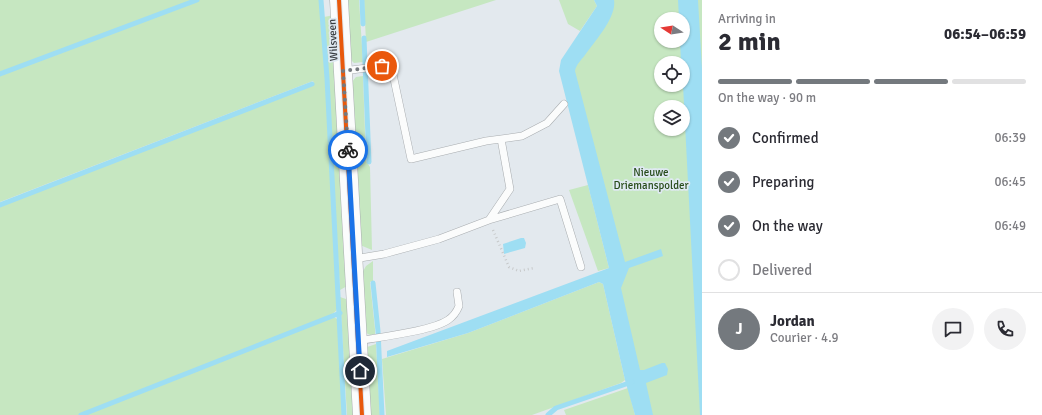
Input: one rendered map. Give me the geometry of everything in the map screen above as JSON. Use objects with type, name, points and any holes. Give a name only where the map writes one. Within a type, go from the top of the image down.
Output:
[{"type":"street","name":"Wilsveen","points":[[339,0],[354,259],[365,340],[362,415]]},
{"type":"lane","points":[[343,71],[391,65],[411,159],[501,139],[522,136],[547,123],[564,104]]},
{"type":"lane","points":[[489,220],[510,189],[501,139]]},
{"type":"lane","points":[[354,259],[384,254],[439,239],[489,220],[560,199],[581,267]]},
{"type":"lane","points":[[365,340],[427,328],[446,321],[452,317],[459,306],[457,292]]},
{"type":"path","points":[[489,220],[508,267],[519,271],[534,268]]},
{"type":"green space","points":[[0,0],[319,0],[326,80],[338,306],[336,311],[331,315],[337,319],[339,324],[343,415],[0,415],[0,206],[314,84],[313,81],[0,202]]},
{"type":"green space","points":[[347,0],[359,0],[363,62],[354,63],[350,59]]},
{"type":"green space","points":[[364,0],[496,0],[366,42]]},
{"type":"green space","points":[[559,0],[594,0],[597,6],[580,31],[568,24]]},
{"type":"green space","name":"Nieuwe Driemanspolder","points":[[610,0],[702,0],[702,415],[648,415],[571,66]]},
{"type":"green space","points":[[334,15],[349,285],[340,290],[324,17]]},
{"type":"green space","points":[[363,76],[366,161],[370,167],[372,250],[360,245],[351,83],[356,77]]},
{"type":"green space","points":[[588,185],[609,268],[598,271],[569,190]]},
{"type":"green space","points":[[373,261],[373,281],[370,282],[375,334],[370,335],[364,332],[361,275],[366,266]]},
{"type":"green space","points":[[599,282],[603,284],[625,380],[621,383],[532,415],[386,415],[382,359],[468,333]]},
{"type":"green space","points":[[340,297],[349,300],[356,415],[347,415]]},
{"type":"green space","points":[[376,344],[380,415],[368,415],[365,350],[367,347]]},
{"type":"green space","points":[[628,388],[635,415],[566,415],[564,410]]},
{"type":"water","points":[[594,0],[614,0],[614,7],[609,21],[576,67],[575,71],[625,262],[661,249],[663,256],[629,268],[621,288],[640,370],[644,370],[662,363],[665,363],[668,369],[667,375],[646,383],[653,415],[635,415],[625,380],[603,284],[599,282],[468,333],[387,357],[387,351],[609,268],[559,71],[561,60],[597,6]]},
{"type":"water","points":[[678,0],[698,0],[702,69],[702,415],[700,415],[686,136],[690,136],[690,100],[684,100],[683,92],[690,92],[690,56],[681,56],[680,48],[690,48],[690,12],[679,12]]},
{"type":"water","points":[[524,238],[526,243],[525,248],[504,254],[503,244]]},
{"type":"waterway","points":[[0,74],[197,0]]},
{"type":"waterway","points":[[321,0],[327,78],[344,415]]},
{"type":"waterway","points":[[362,0],[363,24]]},
{"type":"waterway","points":[[364,38],[369,162]]},
{"type":"waterway","points":[[0,205],[312,84]]},
{"type":"waterway","points":[[373,283],[378,331],[382,415]]},
{"type":"waterway","points":[[81,415],[340,313]]},
{"type":"waterway","points":[[548,415],[556,408],[632,382]]},
{"type":"cycle path","points":[[339,0],[362,415]]},
{"type":"way so far","points":[[348,150],[343,71],[382,66]]},
{"type":"route","points":[[348,150],[360,371]]}]
